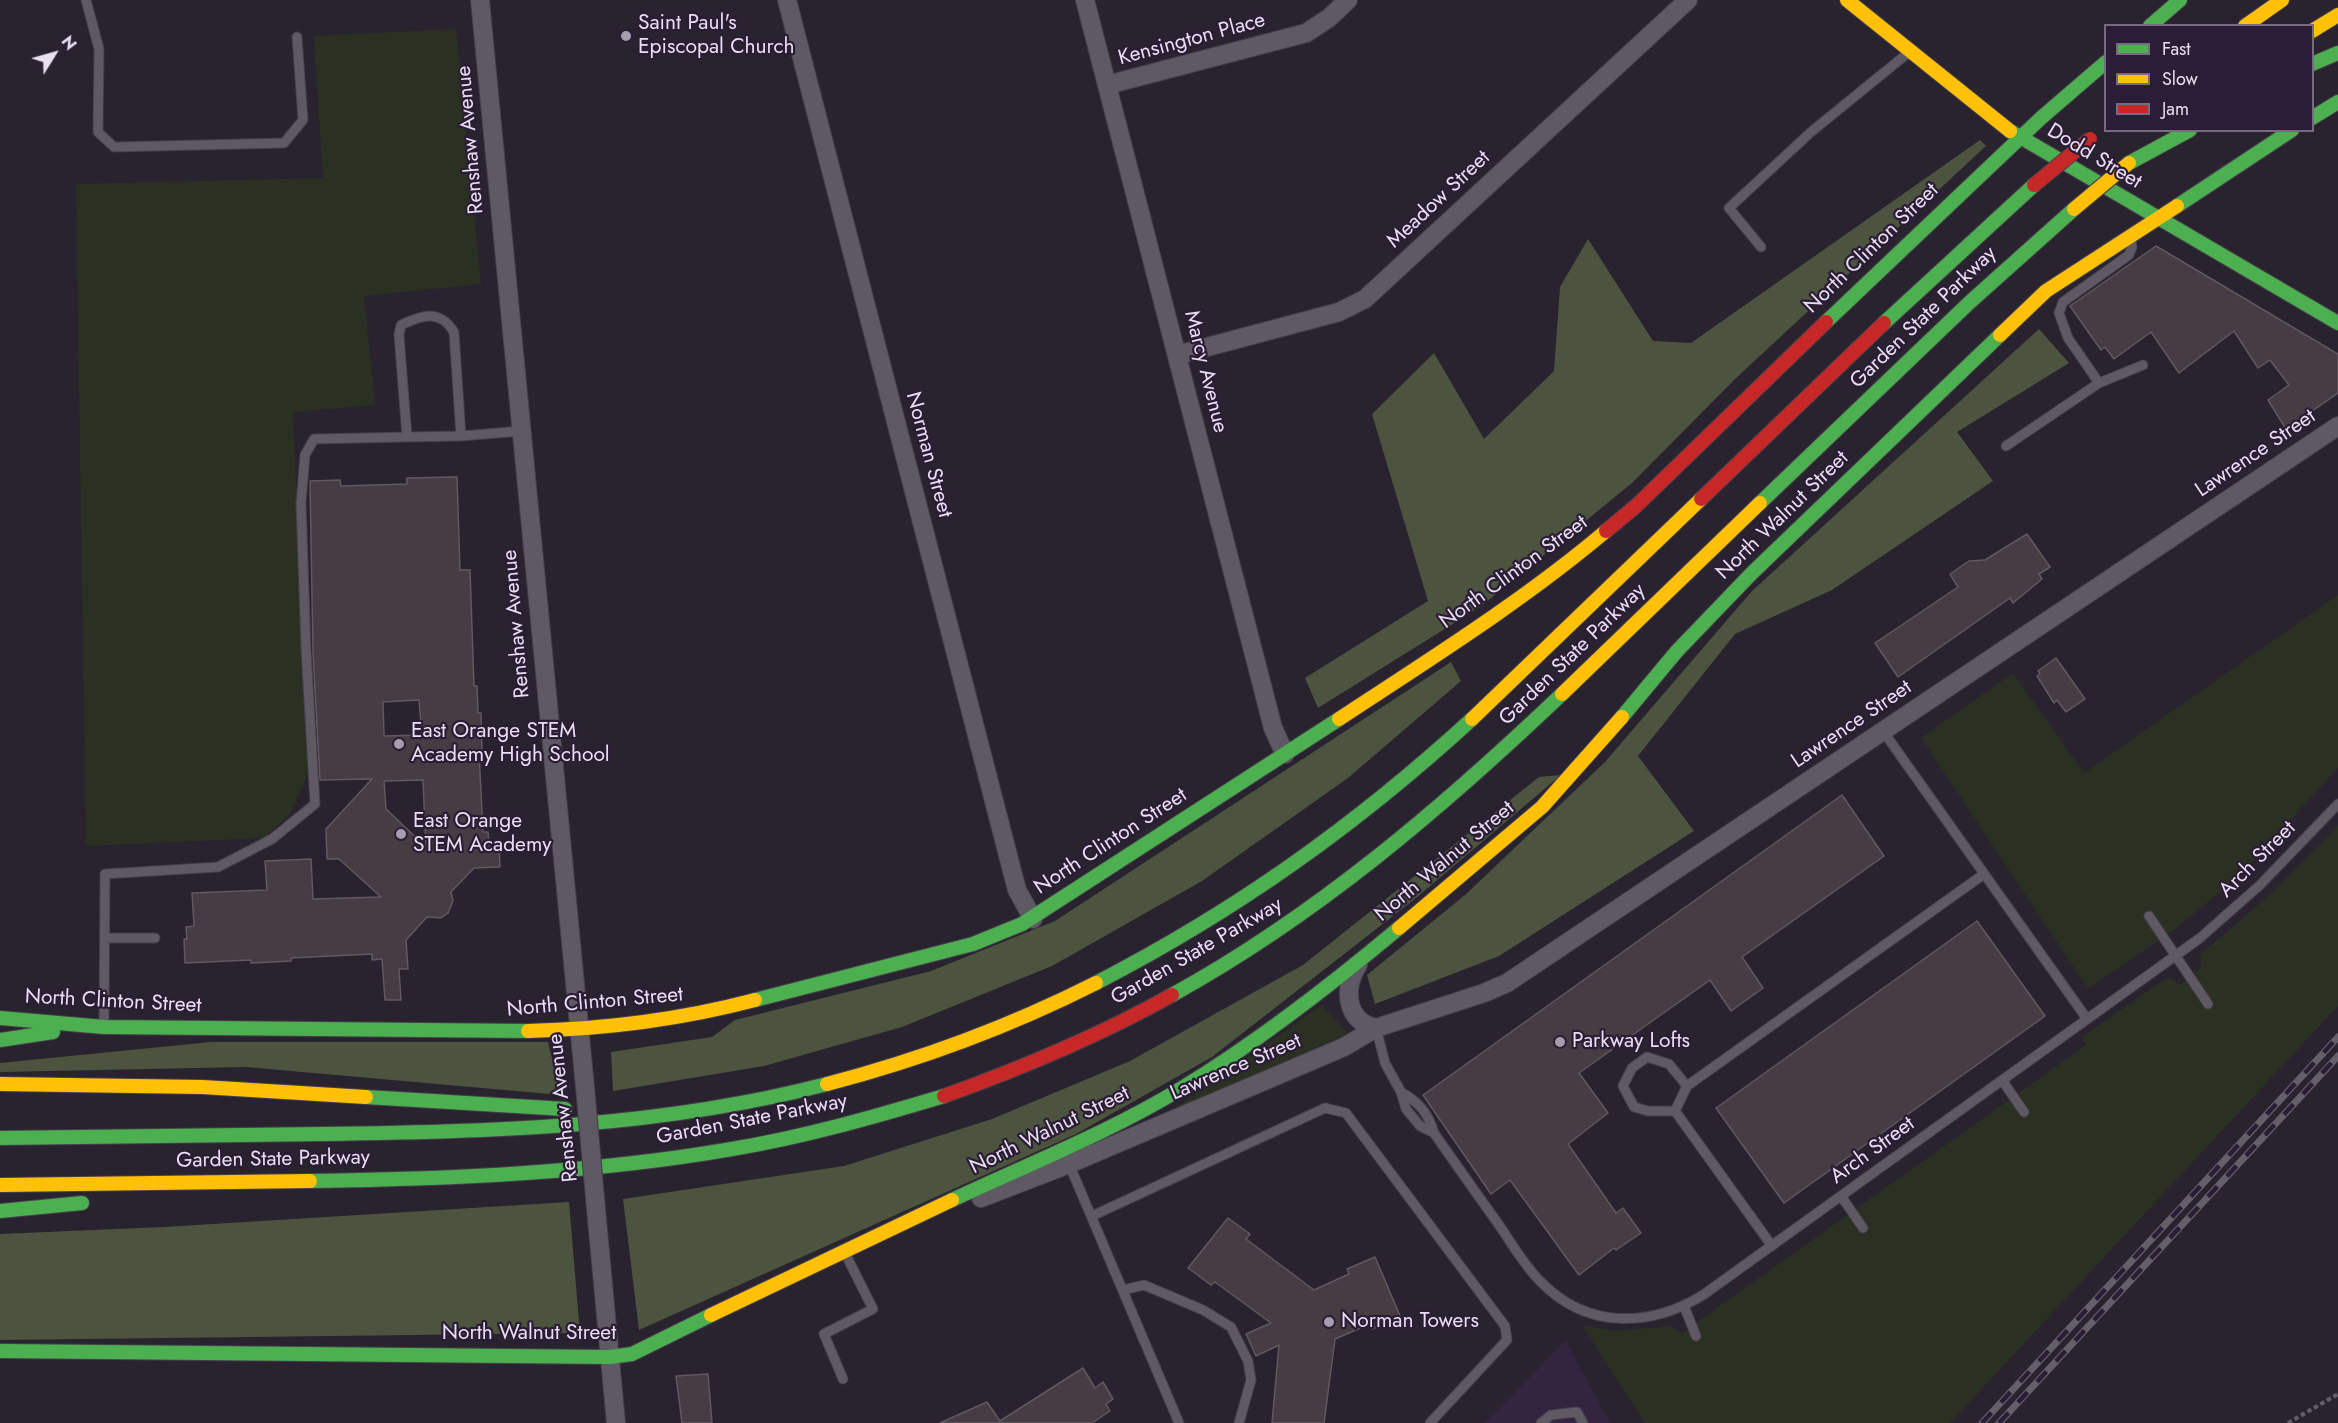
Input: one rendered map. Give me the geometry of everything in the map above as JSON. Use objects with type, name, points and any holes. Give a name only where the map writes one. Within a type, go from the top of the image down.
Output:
[{"type":"main road","name":"Dodd Street","points":[[1847,0],[1988,115],[2020,138],[2338,323]]},
{"type":"main road","points":[[2152,24],[2180,0]]},
{"type":"main road","points":[[2248,24],[2283,0]]},
{"type":"main road","points":[[2314,31],[2338,15]]},
{"type":"main road","points":[[2314,64],[2338,53]]},
{"type":"main road","name":"North Clinton Street","points":[[0,1018],[104,1027],[505,1032],[579,1030],[650,1023],[702,1014],[973,944],[1006,932],[1033,919],[1286,754],[1550,577],[1636,506],[2020,138],[2104,64]]},
{"type":"main road","points":[[2314,117],[2338,102]]},
{"type":"main road","name":"Garden State Parkway","points":[[0,1185],[448,1178],[629,1166],[737,1149],[879,1115],[982,1082],[1115,1024],[1212,973],[1272,935],[1361,871],[1445,802],[1499,754],[1961,311],[2074,209],[2169,132]]},
{"type":"main road","points":[[2129,164],[2186,132]]},
{"type":"main road","name":"North Walnut Street","points":[[0,1351],[610,1357],[632,1354],[844,1251],[1099,1132],[1182,1088],[1274,1026],[1360,962],[1542,807],[1606,736],[1677,651],[1752,573],[2046,291],[2289,132]]},
{"type":"main road","name":"Garden State Parkway","points":[[0,1138],[455,1132],[567,1127],[675,1115],[749,1102],[819,1086],[888,1066],[1025,1015],[1094,983],[1207,923],[1315,850],[1400,782],[1532,664],[1903,304],[2034,185],[2094,136]]},
{"type":"main road","points":[[0,1040],[104,1027]]},
{"type":"main road","points":[[0,1084],[253,1089],[675,1115]]},
{"type":"main road","points":[[140,1197],[302,1181]]},
{"type":"main road","points":[[0,1211],[93,1202]]},
{"type":"street","name":"Renshaw Avenue","points":[[480,0],[616,1423]]},
{"type":"street","name":"Norman Street","points":[[787,0],[1017,890],[1033,919]]},
{"type":"street","name":"Marcy Avenue","points":[[1085,0],[1273,728],[1286,754]]},
{"type":"street","name":"Kensington Place","points":[[1107,85],[1306,33],[1323,22],[1348,0]]},
{"type":"street","name":"Meadow Street","points":[[1177,355],[1339,312],[1365,299],[1688,0]]},
{"type":"street","name":"Lawrence Street","points":[[878,1236],[1069,1164],[1344,1047],[1376,1028],[1484,993],[1507,983],[2338,426]]},
{"type":"street","points":[[1360,962],[1349,981],[1348,997],[1358,1019],[1369,1027],[1376,1028]]},
{"type":"lane","points":[[86,0],[96,30],[99,49],[98,132],[114,147],[284,143],[303,120],[297,37]]},
{"type":"lane","points":[[1761,247],[1730,208],[1811,132],[1910,51]]},
{"type":"lane","points":[[2099,383],[2068,338],[2059,313],[2063,302],[2129,255],[2132,246],[2130,236]]},
{"type":"lane","points":[[407,437],[399,335],[402,324],[417,318],[435,316],[447,320],[454,332],[461,436]]},
{"type":"lane","points":[[2006,446],[2099,383],[2143,365]]},
{"type":"lane","points":[[104,1027],[105,874],[218,867],[272,838],[315,804],[301,504],[305,455],[314,439],[461,436],[521,431]]},
{"type":"lane","points":[[1883,731],[2087,1019]]},
{"type":"lane","name":"Arch Street","points":[[1376,1028],[1385,1063],[1401,1092],[1417,1101],[1430,1118],[1434,1133],[1530,1269],[1544,1285],[1562,1299],[1599,1316],[1625,1319],[1656,1316],[1684,1306],[1772,1245],[2175,956],[2242,903],[2338,804]]},
{"type":"lane","points":[[1676,1111],[1687,1086],[1984,874]]},
{"type":"lane","points":[[2149,916],[2208,1004]]},
{"type":"lane","points":[[105,939],[155,938]]},
{"type":"lane","points":[[1676,1111],[1648,1111],[1634,1107],[1623,1086],[1632,1068],[1647,1057],[1669,1064],[1687,1086]]},
{"type":"lane","points":[[2002,1080],[2024,1112]]},
{"type":"lane","points":[[1092,1216],[1325,1108],[1346,1113],[1505,1326],[1507,1340],[1430,1423]]},
{"type":"lane","points":[[1676,1111],[1772,1245]]},
{"type":"lane","points":[[1069,1164],[1179,1423]]},
{"type":"lane","points":[[1840,1196],[1863,1228]]},
{"type":"lane","points":[[843,1379],[824,1334],[873,1308],[844,1251]]},
{"type":"lane","points":[[1123,1290],[1144,1285],[1203,1310],[1232,1327],[1248,1361],[1251,1380],[1239,1423]]},
{"type":"lane","points":[[1684,1306],[1696,1336]]},
{"type":"lane","points":[[1541,1423],[1551,1415],[1577,1412],[1583,1423]]},
{"type":"path","points":[[2288,1423],[2338,1394]]},
{"type":"shaded area","points":[[1566,1340],[1610,1423],[1485,1423]]},
{"type":"green space","points":[[456,29],[481,284],[364,296],[375,405],[293,412],[308,774],[291,812],[264,838],[86,846],[76,184],[323,178],[314,36]]},
{"type":"green space","points":[[1980,140],[1986,146],[1735,379],[1632,483],[1480,607],[1318,708],[1305,678],[1428,601],[1372,414],[1434,353],[1484,439],[1554,371],[1560,287],[1588,239],[1653,341],[1691,343]]},
{"type":"green space","points":[[2039,329],[2069,363],[1957,432],[1993,481],[1832,590],[1735,634],[1638,756],[1694,831],[1499,956],[1375,1004],[1367,975],[1465,895],[1605,762],[1751,592]]},
{"type":"green space","points":[[2338,595],[2338,768],[2240,875],[2174,930],[2088,989],[1921,738],[2013,673],[2084,773]]},
{"type":"green space","points":[[1451,662],[1461,681],[1348,778],[1202,881],[1052,966],[902,1027],[764,1066],[613,1091],[611,1052],[712,1037],[735,1020],[931,971],[1055,921]]},
{"type":"green space","points":[[1561,775],[1416,898],[1212,1057],[1076,1134],[639,1330],[623,1199],[844,1166],[992,1119],[1130,1061],[1303,965],[1539,777]]},
{"type":"green space","points":[[2338,825],[2338,1006],[1950,1423],[1645,1423],[1582,1325],[1613,1331],[1672,1326],[1682,1333],[2086,1045],[2082,1037],[2162,981],[2169,978],[2181,984],[2201,968],[2200,954],[2272,892]]},
{"type":"green space","points":[[1322,1005],[1348,1033],[1169,1112]]},
{"type":"green space","points":[[211,1042],[548,1042],[561,1095],[246,1067],[0,1072],[0,1063]]},
{"type":"green space","points":[[569,1202],[580,1333],[0,1340],[0,1234],[164,1227]]},
{"type":"building","points":[[2156,246],[2338,354],[2338,393],[2286,429],[2268,400],[2289,385],[2270,360],[2258,368],[2234,331],[2179,373],[2151,332],[2114,359],[2105,347],[2101,350],[2070,306]]},
{"type":"building","name":"East Orange STEM Academy High School","points":[[457,477],[460,570],[470,570],[474,686],[477,686],[478,713],[481,713],[482,752],[479,752],[483,832],[488,832],[489,843],[499,843],[500,867],[474,868],[451,892],[453,901],[448,913],[441,918],[427,917],[406,940],[408,969],[399,969],[401,1000],[385,1000],[382,959],[372,960],[372,954],[291,958],[291,961],[251,963],[251,960],[185,963],[186,927],[194,926],[192,893],[267,890],[265,861],[311,859],[313,899],[381,897],[339,859],[327,859],[326,829],[372,779],[320,780],[313,654],[310,481],[340,480],[341,486],[407,484],[407,478]],"holes":[[[419,700],[422,735],[384,736],[383,702]],[[423,780],[426,847],[386,809],[384,781]]]},
{"type":"building","points":[[2027,534],[2050,567],[2039,574],[2042,579],[2013,603],[2010,598],[1898,677],[1875,643],[1958,587],[1950,574],[1969,561],[1985,560]]},
{"type":"building","points":[[2056,658],[2085,699],[2066,712],[2057,700],[2054,703],[2037,676],[2040,674],[2038,671]]},
{"type":"building","name":"Parkway Lofts","points":[[1842,795],[1884,856],[1742,957],[1763,988],[1731,1011],[1710,980],[1579,1073],[1608,1113],[1568,1144],[1616,1213],[1623,1208],[1641,1233],[1616,1250],[1614,1248],[1579,1275],[1510,1180],[1491,1194],[1423,1095]]},
{"type":"building","points":[[1977,921],[2045,1016],[1784,1203],[1716,1108]]},
{"type":"building","name":"Norman Towers","points":[[1228,1218],[1250,1234],[1246,1239],[1314,1290],[1349,1274],[1347,1269],[1375,1257],[1401,1318],[1372,1329],[1370,1324],[1335,1339],[1324,1423],[1272,1423],[1279,1345],[1256,1356],[1246,1334],[1271,1323],[1215,1282],[1211,1285],[1188,1268]]},
{"type":"building","points":[[1083,1368],[1095,1388],[1103,1382],[1113,1399],[1106,1404],[1110,1411],[1092,1423],[940,1423],[987,1402],[1000,1421]]},
{"type":"building","points":[[708,1374],[712,1423],[682,1423],[676,1376]]},
{"type":"railway","points":[[1982,1423],[2338,1037]]},
{"type":"railway","points":[[1999,1423],[2338,1056]]},
{"type":"traffic: fast","points":[[2152,24],[2180,0]]},
{"type":"traffic: fast","points":[[2314,63],[2338,53]]},
{"type":"traffic: fast","points":[[1826,322],[2041,118],[2104,64]]},
{"type":"traffic: fast","points":[[2314,117],[2338,102]]},
{"type":"traffic: fast","points":[[2010,131],[2338,323]]},
{"type":"traffic: fast","points":[[2129,163],[2186,132]]},
{"type":"traffic: fast","points":[[2177,206],[2289,132]]},
{"type":"traffic: fast","points":[[1884,323],[2034,185]]},
{"type":"traffic: fast","points":[[1760,503],[1970,302],[2074,209]]},
{"type":"traffic: fast","points":[[1622,717],[1677,651],[1752,573],[2000,335]]},
{"type":"traffic: fast","points":[[1172,995],[1225,964],[1327,895],[1471,778],[1562,694]]},
{"type":"traffic: fast","points":[[755,1000],[973,944],[1022,924],[1339,719]]},
{"type":"traffic: fast","points":[[1096,983],[1198,926],[1293,864],[1384,795],[1472,719]]},
{"type":"traffic: fast","points":[[952,1200],[1127,1119],[1182,1088],[1294,1012],[1399,928]]},
{"type":"traffic: fast","points":[[0,1018],[104,1027],[528,1031]]},
{"type":"traffic: fast","points":[[0,1040],[53,1032]]},
{"type":"traffic: fast","points":[[0,1138],[513,1129],[703,1110],[827,1084]]},
{"type":"traffic: fast","points":[[310,1181],[416,1179],[522,1173],[680,1157],[759,1144],[812,1132],[944,1096]]},
{"type":"traffic: fast","points":[[366,1097],[565,1109]]},
{"type":"traffic: fast","points":[[0,1211],[82,1203]]},
{"type":"traffic: fast","points":[[0,1351],[610,1357],[632,1354],[711,1315]]},
{"type":"traffic: slow","points":[[1847,0],[2010,131]]},
{"type":"traffic: slow","points":[[2248,24],[2282,0]]},
{"type":"traffic: slow","points":[[2314,30],[2338,15]]},
{"type":"traffic: slow","points":[[2074,209],[2129,163]]},
{"type":"traffic: slow","points":[[2000,335],[2046,291],[2177,206]]},
{"type":"traffic: slow","points":[[1472,719],[1701,499]]},
{"type":"traffic: slow","points":[[1562,694],[1760,503]]},
{"type":"traffic: slow","points":[[1339,719],[1509,605],[1606,531]]},
{"type":"traffic: slow","points":[[1399,928],[1542,807],[1622,717]]},
{"type":"traffic: slow","points":[[827,1084],[964,1041],[1031,1014],[1096,983]]},
{"type":"traffic: slow","points":[[528,1031],[643,1022],[699,1013],[755,1000]]},
{"type":"traffic: slow","points":[[0,1084],[202,1087],[366,1097]]},
{"type":"traffic: slow","points":[[0,1185],[310,1181]]},
{"type":"traffic: slow","points":[[711,1315],[952,1200]]},
{"type":"traffic: jam","points":[[2034,185],[2090,139]]},
{"type":"traffic: jam","points":[[1606,531],[1636,506],[1826,322]]},
{"type":"traffic: jam","points":[[1701,499],[1884,323]]},
{"type":"traffic: jam","points":[[944,1096],[1060,1050],[1172,995]]},
{"type":"place","name":"Saint Paul's Episcopal Church","points":[[626,36]]},
{"type":"place","name":"East Orange STEM Academy High School","points":[[399,744]]},
{"type":"place","name":"East Orange STEM Academy","points":[[401,834]]},
{"type":"place","name":"Parkway Lofts","points":[[1560,1042]]},
{"type":"place","name":"Norman Towers","points":[[1329,1322]]}]
